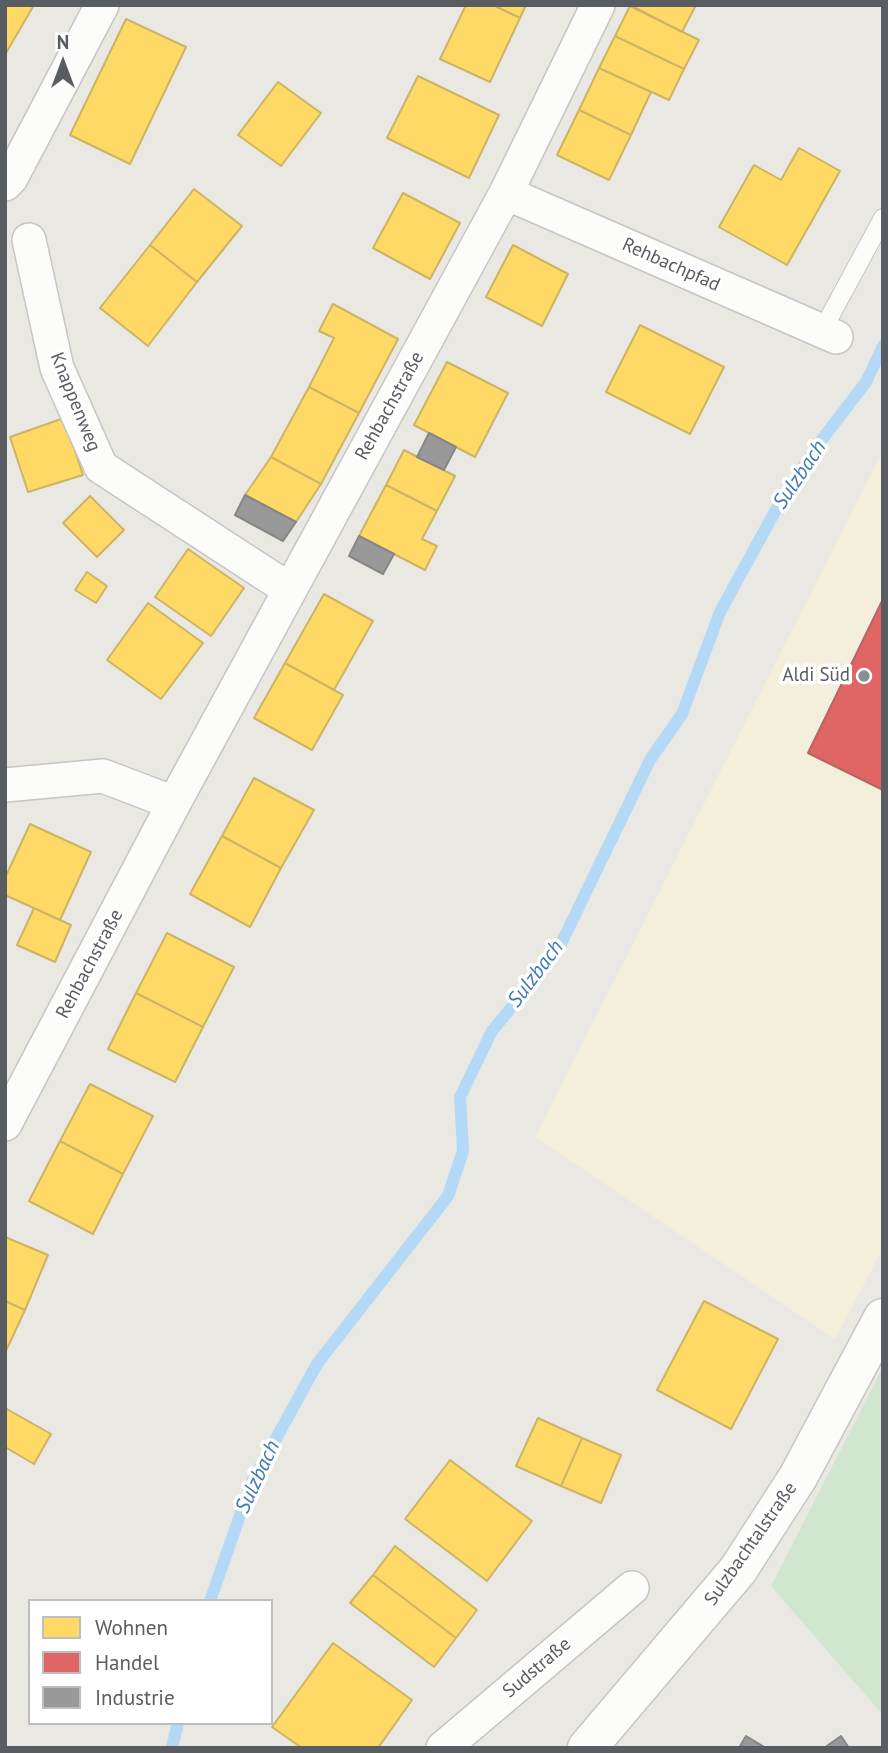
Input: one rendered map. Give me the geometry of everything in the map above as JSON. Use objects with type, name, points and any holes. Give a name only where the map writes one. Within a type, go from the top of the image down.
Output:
[{"type":"main road","name":"Sulzbachtalstraße","points":[[587,1748],[738,1570],[798,1477],[883,1318]]},
{"type":"street","points":[[5,184],[11,178],[102,5]]},
{"type":"street","name":"Rehbachstraße","points":[[5,1124],[174,803],[506,193],[598,5]]},
{"type":"street","name":"Rehbachpfad","points":[[506,193],[829,334]]},
{"type":"street","name":"Knappenweg","points":[[29,240],[57,368],[101,467],[290,590]]},
{"type":"street","points":[[5,785],[103,776],[174,803]]},
{"type":"street","name":"Sudstraße","points":[[443,1748],[632,1588]]},
{"type":"lane","points":[[829,334],[883,218]]},
{"type":"shaded area","points":[[883,451],[883,1248],[835,1339],[535,1137]]},
{"type":"green space","points":[[883,1367],[883,1715],[771,1586]]},
{"type":"building: Wohnen","points":[[5,5],[34,5],[6,53],[5,52]]},
{"type":"building: Wohnen","points":[[466,5],[493,5],[520,18],[490,82],[440,59]]},
{"type":"building: Wohnen","points":[[493,5],[526,5],[520,18]]},
{"type":"building: Wohnen","points":[[630,5],[696,5],[682,32]]},
{"type":"building: Wohnen","points":[[630,6],[699,40],[684,69],[615,36]]},
{"type":"building: Wohnen","points":[[126,19],[186,47],[130,164],[70,135]]},
{"type":"building: Wohnen","points":[[615,36],[684,69],[669,100],[599,68]]},
{"type":"building: Wohnen","points":[[599,68],[651,92],[631,135],[579,110]]},
{"type":"building: Wohnen","points":[[418,76],[499,115],[469,178],[387,138]]},
{"type":"building: Wohnen","points":[[278,82],[321,113],[281,166],[238,135]]},
{"type":"building: Wohnen","points":[[579,110],[631,135],[609,180],[557,155]]},
{"type":"building: Wohnen","points":[[799,148],[840,171],[787,265],[719,227],[754,165],[781,180]]},
{"type":"building: Wohnen","points":[[194,189],[242,226],[197,282],[150,245]]},
{"type":"building: Wohnen","points":[[403,193],[460,223],[430,279],[373,248]]},
{"type":"building: Wohnen","points":[[150,245],[197,282],[148,346],[100,308]]},
{"type":"building: Wohnen","points":[[513,245],[568,274],[542,326],[486,297]]},
{"type":"building: Wohnen","points":[[333,304],[398,339],[359,413],[309,387],[334,338],[319,331]]},
{"type":"building: Wohnen","points":[[640,325],[724,367],[690,434],[606,392]]},
{"type":"building: Wohnen","points":[[447,362],[508,393],[475,457],[414,425]]},
{"type":"building: Wohnen","points":[[309,387],[359,413],[321,484],[271,457]]},
{"type":"building: Wohnen","points":[[64,418],[83,475],[28,492],[10,437]]},
{"type":"building: Wohnen","points":[[404,450],[455,476],[437,511],[386,485]]},
{"type":"building: Wohnen","points":[[271,457],[321,484],[296,522],[245,495]]},
{"type":"building: Wohnen","points":[[386,485],[437,511],[422,539],[437,546],[425,570],[359,536]]},
{"type":"building: Wohnen","points":[[90,496],[124,530],[97,557],[63,523]]},
{"type":"building: Wohnen","points":[[188,549],[244,588],[211,636],[155,597]]},
{"type":"building: Wohnen","points":[[87,572],[107,586],[96,603],[75,590]]},
{"type":"building: Wohnen","points":[[324,594],[373,621],[334,690],[285,663]]},
{"type":"building: Wohnen","points":[[148,603],[203,643],[161,699],[107,660]]},
{"type":"building: Wohnen","points":[[285,663],[343,695],[312,750],[254,718]]},
{"type":"building: Wohnen","points":[[254,778],[314,810],[281,868],[222,836]]},
{"type":"building: Wohnen","points":[[30,824],[91,852],[60,920],[5,895],[5,878]]},
{"type":"building: Wohnen","points":[[222,836],[281,868],[250,927],[190,894]]},
{"type":"building: Wohnen","points":[[34,908],[71,925],[55,962],[17,945]]},
{"type":"building: Wohnen","points":[[167,933],[234,967],[203,1027],[136,993]]},
{"type":"building: Wohnen","points":[[136,993],[203,1027],[175,1082],[108,1049]]},
{"type":"building: Wohnen","points":[[90,1084],[153,1116],[123,1174],[60,1141]]},
{"type":"building: Wohnen","points":[[60,1141],[123,1174],[93,1234],[29,1201]]},
{"type":"building: Wohnen","points":[[5,1237],[48,1255],[25,1310],[5,1301]]},
{"type":"building: Wohnen","points":[[5,1301],[25,1310],[5,1353]]},
{"type":"building: Wohnen","points":[[704,1301],[778,1339],[731,1429],[657,1390]]},
{"type":"building: Wohnen","points":[[5,1408],[51,1434],[34,1464],[5,1447]]},
{"type":"building: Wohnen","points":[[538,1418],[582,1438],[561,1486],[516,1466]]},
{"type":"building: Wohnen","points":[[582,1438],[621,1455],[601,1503],[561,1486]]},
{"type":"building: Wohnen","points":[[450,1460],[532,1521],[487,1581],[405,1519]]},
{"type":"building: Wohnen","points":[[395,1546],[477,1610],[456,1638],[373,1575]]},
{"type":"building: Wohnen","points":[[373,1575],[456,1638],[434,1667],[350,1603]]},
{"type":"building: Wohnen","points":[[333,1643],[412,1700],[378,1748],[302,1748],[272,1727]]},
{"type":"building: Handel","name":"Aldi Süd","points":[[883,599],[883,790],[808,753]]},
{"type":"building: Industrie","points":[[429,433],[456,447],[444,470],[417,457]]},
{"type":"building: Industrie","points":[[245,495],[296,522],[283,541],[235,515]]},
{"type":"building: Industrie","points":[[359,536],[394,554],[383,574],[349,556]]},
{"type":"building: Industrie","points":[[746,1736],[766,1748],[739,1748]]},
{"type":"building: Industrie","points":[[841,1736],[849,1748],[824,1748]]},
{"type":"waterway","name":"Sulzbach","points":[[211,1599],[251,1484],[317,1364],[448,1196],[463,1151],[460,1097],[492,1031],[557,952],[650,760],[682,714],[720,612],[784,495],[866,382],[883,346]]},
{"type":"waterway","name":"Sulzbach","points":[[172,1748],[178,1725]]},
{"type":"place","name":"Aldi Süd","points":[[864,676]]}]
